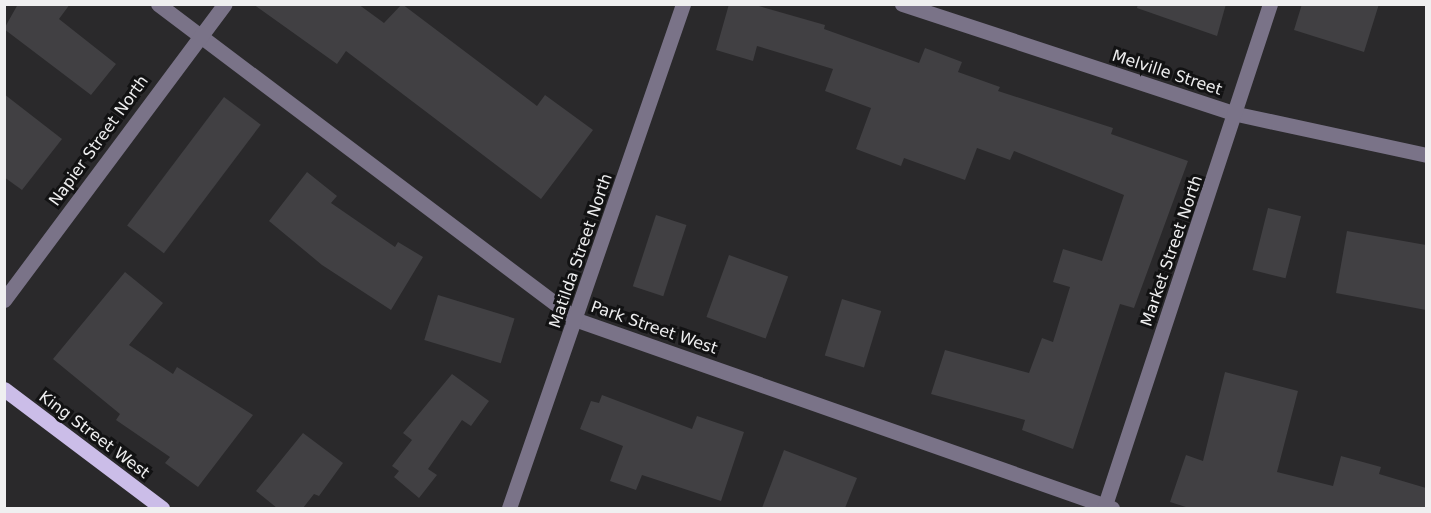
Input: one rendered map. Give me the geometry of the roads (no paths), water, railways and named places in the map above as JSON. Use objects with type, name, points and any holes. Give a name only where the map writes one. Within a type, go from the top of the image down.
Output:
[{"type":"main road","name":"King Street West","points":[[4,389],[162,508]]},
{"type":"street","name":"Park Street West","points":[[158,4],[577,320],[1107,508]]},
{"type":"street","name":"Napier Street North","points":[[4,300],[199,35],[225,4]]},
{"type":"street","name":"Matilda Street North","points":[[509,508],[577,320],[683,4]]},
{"type":"street","name":"Melville Street","points":[[902,4],[1237,114],[1426,155]]},
{"type":"street","name":"Market Street North","points":[[1107,508],[1237,114],[1270,4]]}]
